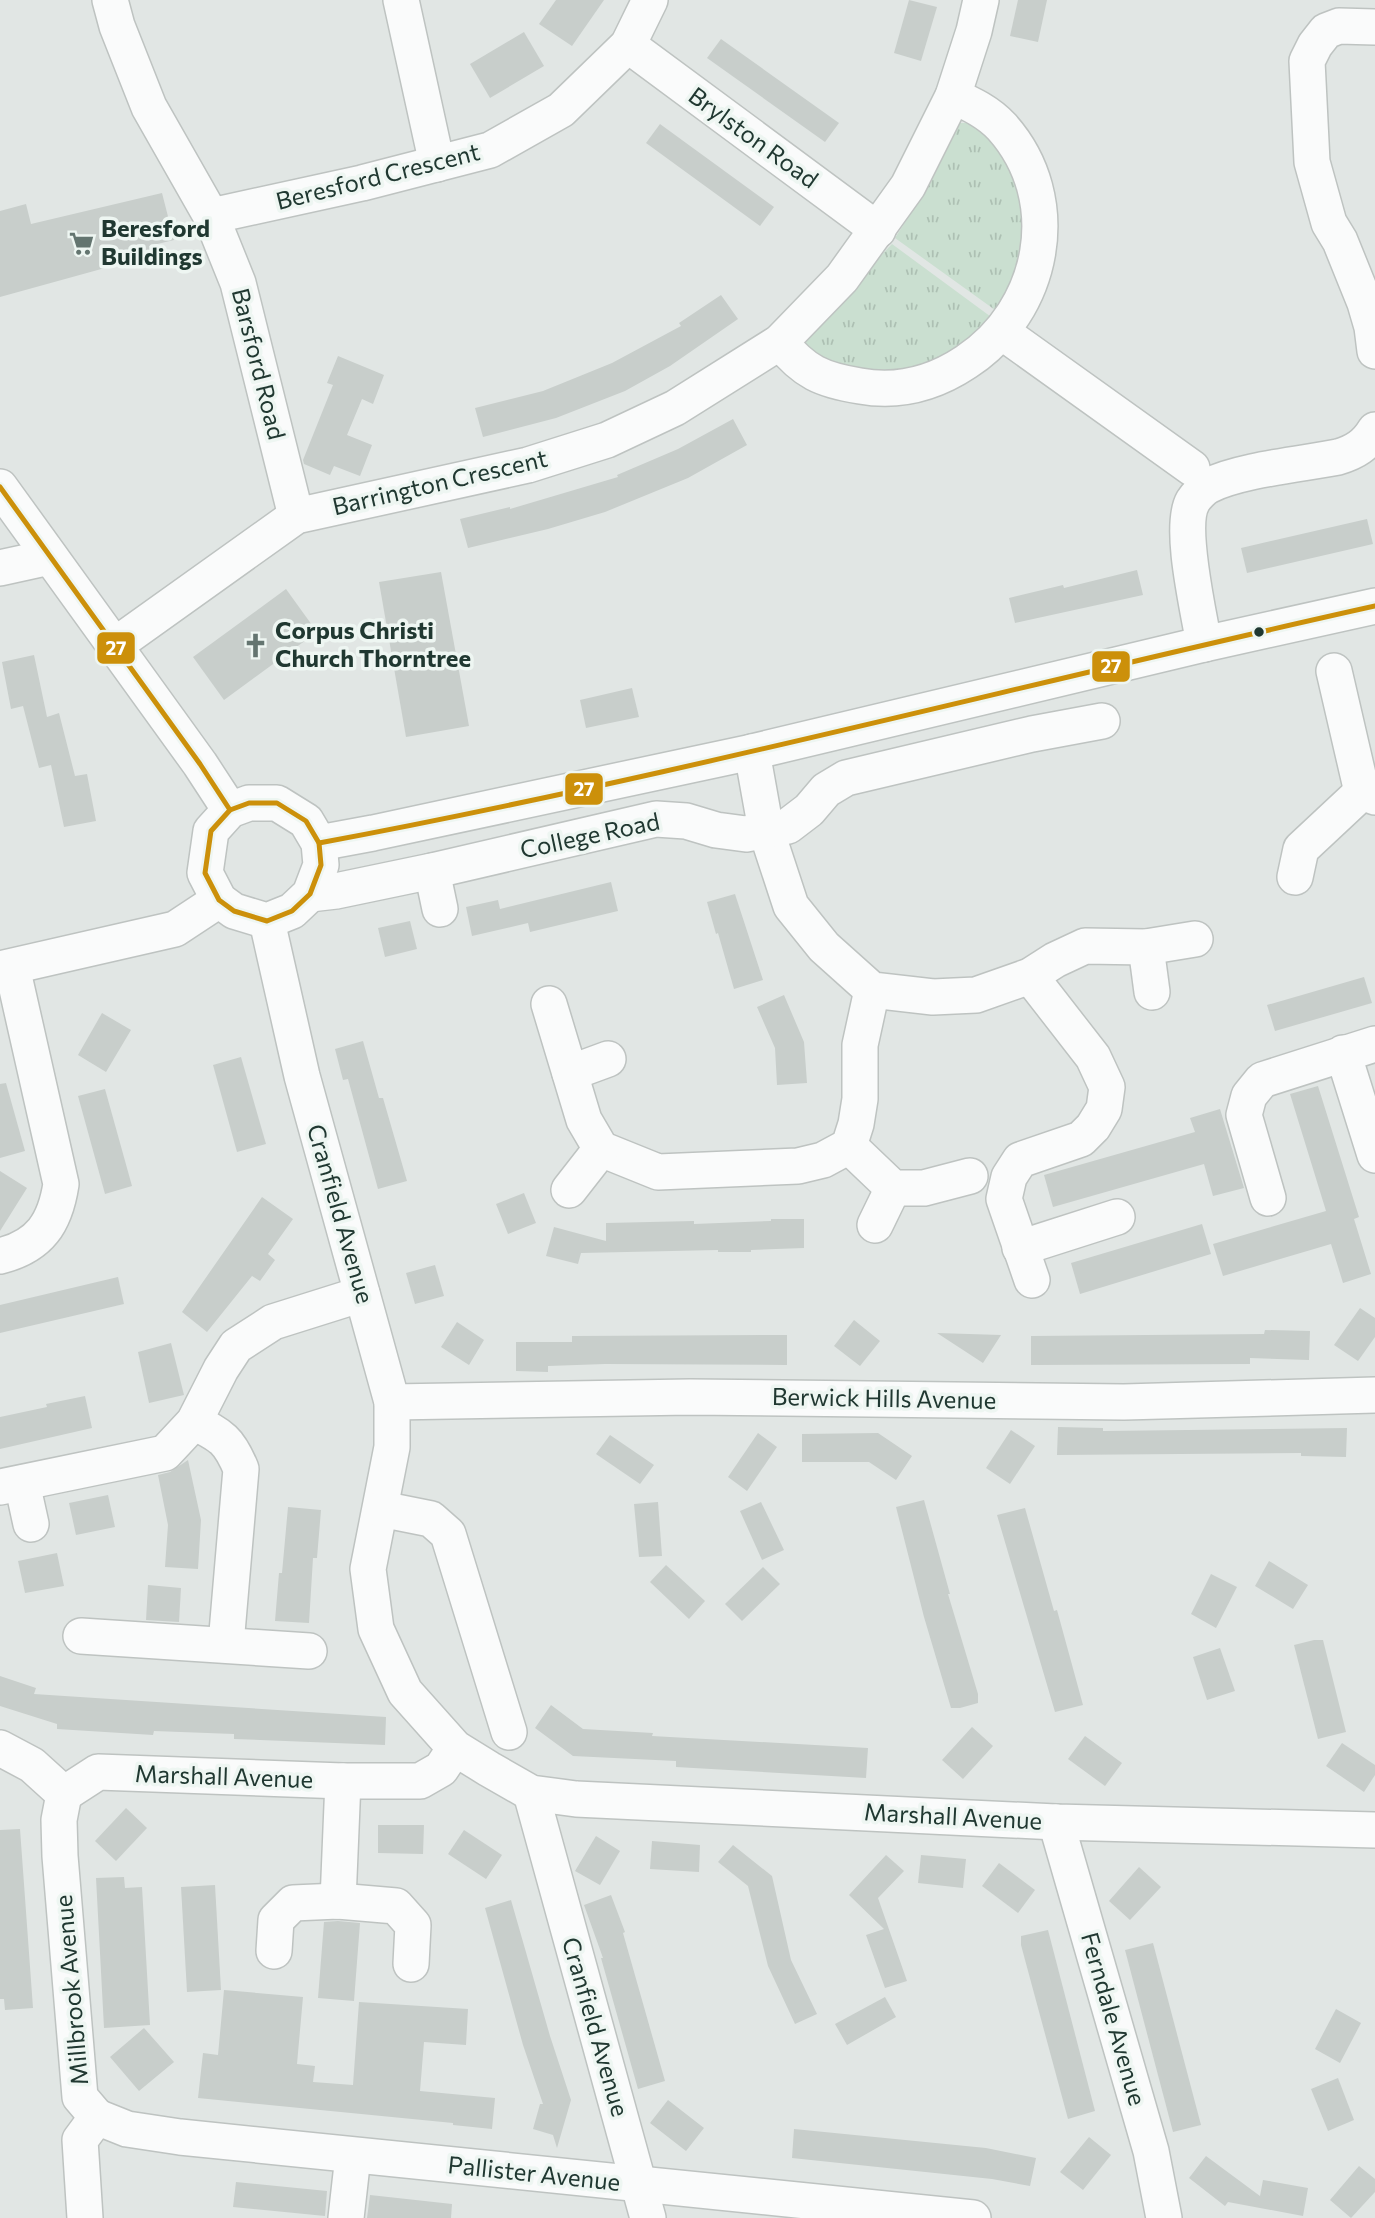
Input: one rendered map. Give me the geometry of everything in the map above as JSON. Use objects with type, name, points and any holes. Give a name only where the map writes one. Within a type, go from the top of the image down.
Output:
[{"type":"street","name":"Barsford Road","points":[[110,0],[117,26],[149,107],[211,216],[237,283],[296,516]]},
{"type":"street","points":[[401,0],[437,164]]},
{"type":"street","name":"Beresford Crescent","points":[[211,216],[362,183],[490,150],[561,110],[628,45],[650,0]]},
{"type":"street","name":"Barrington Crescent","points":[[114,646],[296,516],[528,465],[607,440],[675,408],[780,342],[842,278],[908,187],[953,96],[981,0]]},
{"type":"street","points":[[1375,27],[1339,26],[1326,31],[1307,61],[1312,162],[1329,223],[1340,241],[1365,303],[1375,345]]},
{"type":"street","name":"Brylston Road","points":[[628,45],[878,230]]},
{"type":"street","points":[[780,342],[795,362],[840,383],[874,388],[916,387],[947,375],[980,353],[1002,332],[1023,303],[1040,241],[1038,206],[1030,174],[1017,147],[1001,126],[979,108],[953,96]]},
{"type":"street","points":[[1002,332],[1192,468]]},
{"type":"street","points":[[1205,644],[1188,539],[1187,519],[1192,502],[1205,487],[1226,479],[1352,453],[1363,446],[1375,430]]},
{"type":"street","points":[[0,486],[200,764],[230,810]]},
{"type":"street","points":[[0,568],[50,557]]},
{"type":"street","name":"College Road","points":[[319,842],[387,831],[752,752],[1375,606]]},
{"type":"street","points":[[1295,877],[1301,849],[1368,794],[1334,671]]},
{"type":"street","name":"College Road","points":[[323,892],[432,871],[656,819],[686,821],[716,830],[746,834],[766,830],[788,825],[809,810],[826,790],[845,778],[1102,720]]},
{"type":"street","points":[[752,752],[766,830],[791,906],[824,947],[872,990],[933,997],[976,995],[1030,976],[1085,946],[1146,947],[1195,939]]},
{"type":"street","points":[[249,803],[277,803],[306,821],[319,842],[323,892],[292,911],[267,921],[234,911],[219,900],[205,873],[211,831],[230,810],[249,803]]},
{"type":"street","points":[[432,871],[440,909]]},
{"type":"street","points":[[0,1256],[30,1245],[45,1229],[57,1210],[61,1184],[6,968],[175,929],[219,900]]},
{"type":"street","name":"Cranfield Avenue","points":[[267,921],[302,1076],[392,1402],[391,1447],[368,1569],[376,1629],[405,1692],[456,1748],[531,1793],[648,2218]]},
{"type":"street","points":[[1146,947],[1152,992]]},
{"type":"street","points":[[1030,976],[1093,1057],[1107,1087],[1104,1109],[1093,1128],[1080,1139],[1020,1160],[1009,1177],[1004,1199],[1032,1280]]},
{"type":"street","points":[[549,1004],[584,1120],[601,1149],[658,1171],[798,1167],[823,1160],[849,1146],[860,1099],[860,1045],[872,990]]},
{"type":"street","points":[[1268,1198],[1244,1115],[1249,1096],[1262,1080],[1359,1049],[1375,1155]]},
{"type":"street","points":[[570,1073],[608,1059]]},
{"type":"street","points":[[849,1146],[892,1188],[924,1188],[970,1176]]},
{"type":"street","points":[[569,1190],[601,1149]]},
{"type":"street","points":[[875,1225],[892,1188]]},
{"type":"street","points":[[1020,1248],[1117,1217]]},
{"type":"street","points":[[31,1524],[11,1485],[165,1453],[194,1422],[236,1346],[273,1322],[362,1294]]},
{"type":"street","name":"Berwick Hills Avenue","points":[[392,1402],[690,1397],[1124,1402],[1375,1395]]},
{"type":"street","points":[[194,1422],[231,1445],[241,1469],[226,1644]]},
{"type":"street","points":[[381,1509],[432,1519],[448,1534],[509,1732]]},
{"type":"street","points":[[81,1636],[309,1651]]},
{"type":"street","points":[[0,1748],[33,1765],[64,1794]]},
{"type":"street","name":"Marshall Avenue","points":[[64,1794],[98,1772],[343,1781],[420,1781],[441,1769],[456,1748]]},
{"type":"street","points":[[338,1901],[343,1781]]},
{"type":"street","name":"Marshall Avenue","points":[[531,1793],[576,1799],[1056,1822],[1375,1830]]},
{"type":"street","name":"Millbrook Avenue","points":[[64,1794],[59,1821],[60,1856],[80,2097],[97,2118],[80,2140],[85,2218]]},
{"type":"street","name":"Ferndale Avenue","points":[[1056,1822],[1151,2151],[1164,2218]]},
{"type":"street","points":[[274,1951],[276,1920],[293,1903],[338,1901],[396,1906],[413,1925],[411,1964]]},
{"type":"street","name":"Pallister Avenue","points":[[97,2118],[127,2129],[167,2135],[973,2218]]},
{"type":"street","points":[[346,2218],[353,2156]]},
{"type":"green space","points":[[959,123],[969,123],[989,136],[1018,182],[1027,241],[1002,315],[895,238],[931,182]]},
{"type":"green space","points":[[892,244],[998,322],[935,370],[847,376],[803,346],[802,337]]},
{"type":"building","points":[[556,0],[604,0],[572,46],[539,24]]},
{"type":"building","points":[[909,0],[937,7],[921,61],[894,53]]},
{"type":"building","points":[[1018,0],[1047,0],[1038,42],[1010,36]]},
{"type":"building","points":[[524,32],[544,66],[490,98],[470,64]]},
{"type":"building","points":[[721,39],[839,123],[825,142],[707,58]]},
{"type":"building","points":[[660,124],[774,207],[760,226],[646,143]]},
{"type":"building","name":"Beresford Buildings","points":[[162,193],[174,240],[149,246],[152,255],[0,297],[0,211],[26,204],[31,224]]},
{"type":"building","points":[[721,295],[738,319],[670,366],[625,391],[556,418],[483,437],[475,408],[543,391],[612,363],[681,326],[679,323]]},
{"type":"building","points":[[338,356],[384,375],[373,404],[362,399],[347,435],[372,445],[360,476],[334,466],[330,475],[304,464],[303,460],[333,385],[327,383]]},
{"type":"building","points":[[733,419],[747,445],[688,478],[605,512],[468,548],[460,519],[510,509],[618,477],[617,475],[678,449]]},
{"type":"building","points":[[1367,519],[1373,544],[1247,573],[1241,548]]},
{"type":"building","points":[[1137,570],[1143,595],[1015,623],[1009,598]]},
{"type":"building","points":[[441,572],[469,726],[406,737],[379,582]]},
{"type":"building","name":"Corpus Christi Church Thorntree","points":[[286,589],[317,632],[224,700],[193,657]]},
{"type":"building","points":[[34,655],[47,717],[59,713],[75,776],[87,774],[96,821],[64,827],[51,765],[39,768],[23,706],[11,709],[2,662]]},
{"type":"building","points":[[632,688],[639,717],[586,728],[580,700]]},
{"type":"building","points":[[611,882],[618,911],[530,932],[528,923],[472,936],[466,907],[498,900],[500,909]]},
{"type":"building","points":[[735,894],[763,980],[734,989],[707,902]]},
{"type":"building","points":[[410,921],[417,949],[385,957],[378,928]]},
{"type":"building","points":[[1364,977],[1372,1003],[1275,1031],[1267,1005]]},
{"type":"building","points":[[784,995],[804,1042],[807,1083],[777,1085],[775,1048],[757,1007]]},
{"type":"building","points":[[102,1013],[131,1030],[106,1072],[78,1055]]},
{"type":"building","points":[[363,1041],[407,1181],[378,1189],[348,1079],[343,1080],[335,1049]]},
{"type":"building","points":[[241,1057],[266,1144],[237,1152],[213,1065]]},
{"type":"building","points":[[6,1083],[25,1151],[0,1158],[0,1084]]},
{"type":"building","points":[[1318,1086],[1359,1217],[1354,1219],[1371,1274],[1343,1283],[1331,1244],[1223,1276],[1213,1244],[1326,1211],[1290,1094]]},
{"type":"building","points":[[105,1089],[132,1186],[105,1194],[78,1096]]},
{"type":"building","points":[[1220,1109],[1244,1188],[1213,1196],[1204,1164],[1053,1207],[1044,1175],[1195,1132],[1190,1118]]},
{"type":"building","points":[[0,1171],[27,1188],[0,1231]]},
{"type":"building","points":[[524,1193],[536,1223],[508,1234],[496,1204]]},
{"type":"building","points":[[262,1197],[293,1219],[268,1254],[275,1260],[260,1281],[252,1276],[207,1332],[182,1312]]},
{"type":"building","points":[[804,1219],[804,1248],[751,1252],[718,1250],[581,1253],[578,1264],[546,1256],[554,1227],[606,1241],[606,1223],[694,1221],[694,1224]]},
{"type":"building","points":[[1202,1224],[1211,1254],[1080,1294],[1071,1263]]},
{"type":"building","points":[[435,1265],[444,1296],[415,1304],[406,1273]]},
{"type":"building","points":[[118,1277],[124,1304],[0,1333],[0,1305]]},
{"type":"building","points":[[1360,1308],[1375,1318],[1375,1337],[1358,1361],[1334,1345]]},
{"type":"building","points":[[854,1320],[880,1341],[860,1366],[834,1346]]},
{"type":"building","points":[[457,1322],[484,1340],[469,1365],[441,1347]]},
{"type":"building","points":[[1265,1330],[1310,1331],[1309,1360],[1250,1358],[1250,1364],[1031,1365],[1031,1336],[1264,1334]]},
{"type":"building","points":[[937,1333],[1001,1335],[983,1363]]},
{"type":"building","points":[[787,1335],[787,1365],[605,1364],[548,1366],[548,1372],[516,1371],[516,1342],[572,1342],[572,1336]]},
{"type":"building","points":[[171,1343],[184,1395],[149,1403],[138,1352]]},
{"type":"building","points":[[85,1396],[92,1428],[0,1449],[0,1417]]},
{"type":"building","points":[[1058,1427],[1103,1428],[1103,1431],[1347,1428],[1346,1457],[1301,1456],[1301,1453],[1057,1455]]},
{"type":"building","points":[[1011,1430],[1035,1446],[1010,1484],[986,1468]]},
{"type":"building","points":[[758,1433],[777,1447],[747,1491],[728,1477]]},
{"type":"building","points":[[878,1433],[912,1456],[896,1480],[869,1462],[802,1462],[802,1434]]},
{"type":"building","points":[[610,1435],[654,1465],[640,1484],[596,1454]]},
{"type":"building","points":[[188,1460],[201,1520],[198,1569],[165,1567],[168,1525],[158,1475],[170,1472]]},
{"type":"building","points":[[108,1495],[115,1527],[76,1535],[69,1503]]},
{"type":"building","points":[[924,1500],[978,1694],[978,1703],[960,1708],[951,1708],[896,1507]]},
{"type":"building","points":[[658,1502],[662,1556],[639,1557],[634,1504]]},
{"type":"building","points":[[761,1502],[784,1550],[762,1560],[740,1511]]},
{"type":"building","points":[[288,1507],[321,1510],[317,1558],[313,1558],[309,1623],[275,1621]]},
{"type":"building","points":[[1025,1508],[1083,1705],[1055,1712],[997,1515]]},
{"type":"building","points":[[57,1553],[64,1586],[25,1593],[18,1561]]},
{"type":"building","points":[[1269,1561],[1308,1585],[1293,1609],[1255,1586]]},
{"type":"building","points":[[666,1565],[705,1601],[689,1619],[650,1582]]},
{"type":"building","points":[[763,1567],[780,1584],[742,1621],[725,1604]]},
{"type":"building","points":[[1211,1574],[1237,1587],[1216,1628],[1191,1614]]},
{"type":"building","points":[[148,1585],[181,1588],[179,1622],[146,1620]]},
{"type":"building","points":[[1323,1640],[1346,1732],[1318,1739],[1294,1645]]},
{"type":"building","points":[[1220,1648],[1235,1691],[1207,1700],[1193,1657]]},
{"type":"building","points":[[0,1676],[36,1688],[34,1694],[386,1717],[385,1745],[234,1739],[234,1734],[154,1731],[153,1735],[57,1729],[57,1724],[0,1706]]},
{"type":"building","points":[[551,1705],[583,1729],[653,1733],[652,1736],[868,1748],[866,1778],[676,1767],[676,1761],[573,1756],[535,1728]]},
{"type":"building","points":[[972,1727],[993,1746],[963,1779],[942,1760]]},
{"type":"building","points":[[1085,1736],[1122,1763],[1105,1786],[1068,1759]]},
{"type":"building","points":[[1342,1743],[1375,1765],[1375,1775],[1364,1792],[1326,1766]]},
{"type":"building","points":[[126,1808],[147,1828],[116,1861],[95,1841]]},
{"type":"building","points":[[378,1825],[424,1825],[423,1854],[378,1853]]},
{"type":"building","points":[[20,1829],[33,2008],[5,2010],[4,1999],[0,1999],[0,1830]]},
{"type":"building","points":[[464,1830],[502,1855],[486,1879],[448,1854]]},
{"type":"building","points":[[596,1836],[620,1851],[600,1885],[575,1871]]},
{"type":"building","points":[[652,1841],[700,1845],[699,1872],[650,1869]]},
{"type":"building","points":[[733,1845],[772,1876],[791,1960],[817,2014],[795,2024],[768,1966],[748,1886],[718,1862]]},
{"type":"building","points":[[886,1855],[904,1871],[878,1898],[907,1981],[885,1988],[866,1935],[884,1929],[849,1895]]},
{"type":"building","points":[[921,1855],[966,1859],[963,1888],[918,1883]]},
{"type":"building","points":[[999,1863],[1035,1890],[1018,1913],[982,1886]]},
{"type":"building","points":[[1139,1867],[1161,1887],[1130,1920],[1109,1901]]},
{"type":"building","points":[[124,1877],[125,1888],[142,1887],[150,2025],[104,2028],[96,1878]]},
{"type":"building","points":[[215,1885],[221,1990],[187,1992],[181,1887]]},
{"type":"building","points":[[611,1895],[625,1932],[623,1933],[665,2081],[638,2089],[603,1958],[584,1905]]},
{"type":"building","points":[[511,1900],[571,2100],[557,2148],[553,2135],[533,2129],[540,2104],[543,2104],[523,2045],[485,1908]]},
{"type":"building","points":[[324,1922],[360,1923],[354,2001],[318,1998]]},
{"type":"building","points":[[1048,1930],[1095,2111],[1068,2119],[1021,1945],[1021,1936]]},
{"type":"building","points":[[1153,1943],[1201,2125],[1173,2132],[1125,1950]]},
{"type":"building","points":[[224,1990],[303,1997],[297,2064],[315,2066],[313,2082],[353,2085],[359,2002],[468,2009],[466,2045],[424,2042],[420,2091],[495,2098],[492,2129],[198,2098],[203,2053],[218,2055]]},
{"type":"building","points":[[885,1997],[896,2017],[847,2045],[835,2024]]},
{"type":"building","points":[[1336,2009],[1361,2023],[1340,2063],[1315,2049]]},
{"type":"building","points":[[144,2028],[174,2062],[139,2091],[110,2057]]},
{"type":"building","points":[[1338,2078],[1354,2120],[1328,2131],[1311,2089]]},
{"type":"building","points":[[668,2100],[704,2128],[686,2151],[650,2123]]},
{"type":"building","points":[[794,2129],[986,2148],[1036,2158],[1030,2186],[992,2179],[792,2158]]},
{"type":"building","points":[[1089,2137],[1111,2155],[1083,2190],[1060,2172]]},
{"type":"building","points":[[1206,2156],[1260,2196],[1263,2180],[1308,2188],[1303,2216],[1228,2202],[1225,2206],[1189,2178]]},
{"type":"building","points":[[1359,2166],[1375,2179],[1375,2192],[1351,2218],[1330,2200]]},
{"type":"building","points":[[236,2182],[327,2191],[325,2216],[233,2207]]},
{"type":"building","points":[[370,2195],[452,2204],[451,2218],[367,2218]]},
{"type":"transit line","name":"27","points":[[0,487],[200,764],[230,810]]},
{"type":"transit line","name":"27","points":[[319,843],[716,760],[1375,606]]},
{"type":"transit line","name":"27","points":[[249,803],[277,803],[306,821],[319,843],[321,865],[310,894],[292,911],[267,921],[234,911],[219,900],[205,873],[211,831],[230,810],[249,803]]},
{"type":"place","name":"Beresford Buildings","points":[[81,243]]},
{"type":"place","name":"Corpus Christi Church Thorntree","points":[[255,645]]}]
